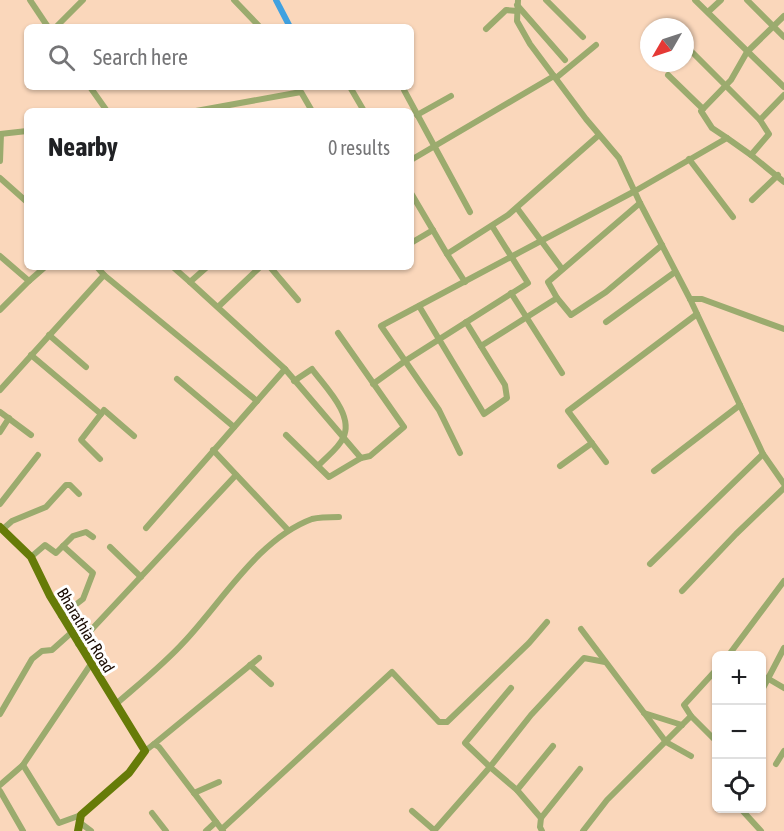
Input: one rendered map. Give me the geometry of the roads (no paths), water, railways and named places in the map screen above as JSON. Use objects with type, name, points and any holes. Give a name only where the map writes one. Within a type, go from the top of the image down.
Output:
[{"type":"main road","name":"Bharathiar Road","points":[[1,528],[31,557],[50,597],[71,633],[145,751]]},
{"type":"main road","points":[[79,823],[129,773],[145,751]]},
{"type":"street","points":[[59,24],[83,0]]},
{"type":"street","points":[[234,0],[257,24]]},
{"type":"street","points":[[546,0],[583,37]]},
{"type":"street","points":[[695,0],[784,87]]},
{"type":"street","points":[[708,12],[721,0]]},
{"type":"street","points":[[747,0],[784,37]]},
{"type":"street","points":[[32,1],[46,24]]},
{"type":"street","points":[[486,29],[506,10],[517,5]]},
{"type":"street","points":[[517,5],[565,60]]},
{"type":"street","points":[[517,5],[517,21],[530,44],[619,158],[690,299],[763,454],[784,486],[682,591]]},
{"type":"street","points":[[784,16],[747,52],[726,86],[701,111],[712,128],[751,154],[784,182]]},
{"type":"street","points":[[414,158],[555,77],[596,45]]},
{"type":"street","points":[[694,54],[760,120],[769,134],[751,154]]},
{"type":"street","points":[[668,75],[703,109]]},
{"type":"street","points":[[92,90],[105,108]]},
{"type":"street","points":[[213,108],[295,90],[301,92],[310,108]]},
{"type":"street","points":[[352,90],[362,108]]},
{"type":"street","points":[[404,90],[413,108]]},
{"type":"street","points":[[417,115],[451,96]]},
{"type":"street","points":[[760,120],[784,96]]},
{"type":"street","points":[[414,109],[470,212]]},
{"type":"street","points":[[0,161],[1,134],[24,132]]},
{"type":"street","points":[[447,254],[518,208],[599,135]]},
{"type":"street","points":[[460,453],[439,410],[381,326],[635,191],[727,138]]},
{"type":"street","points":[[689,159],[733,217]]},
{"type":"street","points":[[752,200],[778,175]]},
{"type":"street","points":[[0,178],[24,199]]},
{"type":"street","points":[[414,200],[465,282]]},
{"type":"street","points":[[640,203],[548,282],[571,315],[606,292],[662,245]]},
{"type":"street","points":[[518,208],[562,269]]},
{"type":"street","points":[[373,384],[466,321],[528,283],[492,226]]},
{"type":"street","points":[[414,241],[433,230]]},
{"type":"street","points":[[0,256],[29,281]]},
{"type":"street","points":[[0,310],[42,270]]},
{"type":"street","points":[[100,270],[256,400]]},
{"type":"street","points":[[176,270],[285,369],[361,458]]},
{"type":"street","points":[[190,282],[204,270]]},
{"type":"street","points":[[218,307],[257,270]]},
{"type":"street","points":[[273,270],[298,300]]},
{"type":"street","points":[[606,322],[675,272]]},
{"type":"street","points":[[0,390],[104,274]]},
{"type":"street","points":[[511,293],[562,373]]},
{"type":"street","points":[[481,346],[557,298]]},
{"type":"street","points":[[690,299],[702,298],[784,328]]},
{"type":"street","points":[[419,306],[484,414],[507,398],[505,385],[466,321]]},
{"type":"street","points":[[606,462],[568,411],[697,314]]},
{"type":"street","points":[[286,435],[329,477],[361,458],[370,456],[404,427],[338,333]]},
{"type":"street","points":[[49,335],[86,368]]},
{"type":"street","points":[[31,356],[101,414]]},
{"type":"street","points":[[146,528],[285,369]]},
{"type":"street","points":[[294,381],[312,369],[346,420],[344,438],[318,466]]},
{"type":"street","points":[[177,380],[234,427]]},
{"type":"street","points":[[654,471],[740,405]]},
{"type":"street","points":[[100,459],[82,443],[81,438],[104,410],[134,436]]},
{"type":"street","points":[[0,412],[31,435]]},
{"type":"street","points":[[0,432],[9,418]]},
{"type":"street","points":[[560,466],[592,443]]},
{"type":"street","points":[[213,450],[288,530]]},
{"type":"street","points":[[650,564],[763,454]]},
{"type":"street","points":[[0,504],[38,455]]},
{"type":"street","points":[[78,644],[236,475]]},
{"type":"street","points":[[1,528],[46,507],[66,485],[70,485],[79,494]]},
{"type":"street","points":[[116,704],[159,668],[248,567],[288,530],[314,518],[339,517]]},
{"type":"street","points":[[31,557],[45,545],[55,553],[73,536],[84,531],[93,537]]},
{"type":"street","points":[[62,616],[83,599],[93,573],[63,546]]},
{"type":"street","points":[[110,547],[141,577]]},
{"type":"street","points":[[732,651],[784,581]]},
{"type":"street","points":[[154,744],[167,757],[222,830],[392,672],[439,722],[447,722],[530,643],[547,622]]},
{"type":"street","points":[[581,629],[666,742],[691,756]]},
{"type":"street","points":[[0,714],[32,659],[42,651],[52,650],[71,633]]},
{"type":"street","points":[[784,648],[767,678],[784,688]]},
{"type":"street","points":[[145,751],[259,658]]},
{"type":"street","points":[[412,811],[434,831],[490,767],[531,715],[584,658],[605,662]]},
{"type":"street","points":[[0,785],[23,765],[91,664]]},
{"type":"street","points":[[250,664],[271,684]]},
{"type":"street","points":[[712,675],[684,705],[712,737]]},
{"type":"street","points":[[511,688],[465,742],[517,790],[541,818]]},
{"type":"street","points":[[644,713],[682,725]]},
{"type":"street","points":[[583,831],[607,800],[692,716]]},
{"type":"street","points":[[517,790],[554,746]]},
{"type":"street","points":[[776,764],[784,751]]},
{"type":"street","points":[[23,765],[59,823],[79,823],[91,831]]},
{"type":"street","points":[[542,831],[541,818],[580,769]]},
{"type":"street","points":[[194,793],[219,782]]},
{"type":"street","points":[[0,791],[23,831]]},
{"type":"street","points":[[152,813],[166,831]]},
{"type":"street","points":[[745,813],[761,831]]},
{"type":"street","points":[[206,831],[216,822]]},
{"type":"waterway","points":[[276,0],[288,24]]}]
